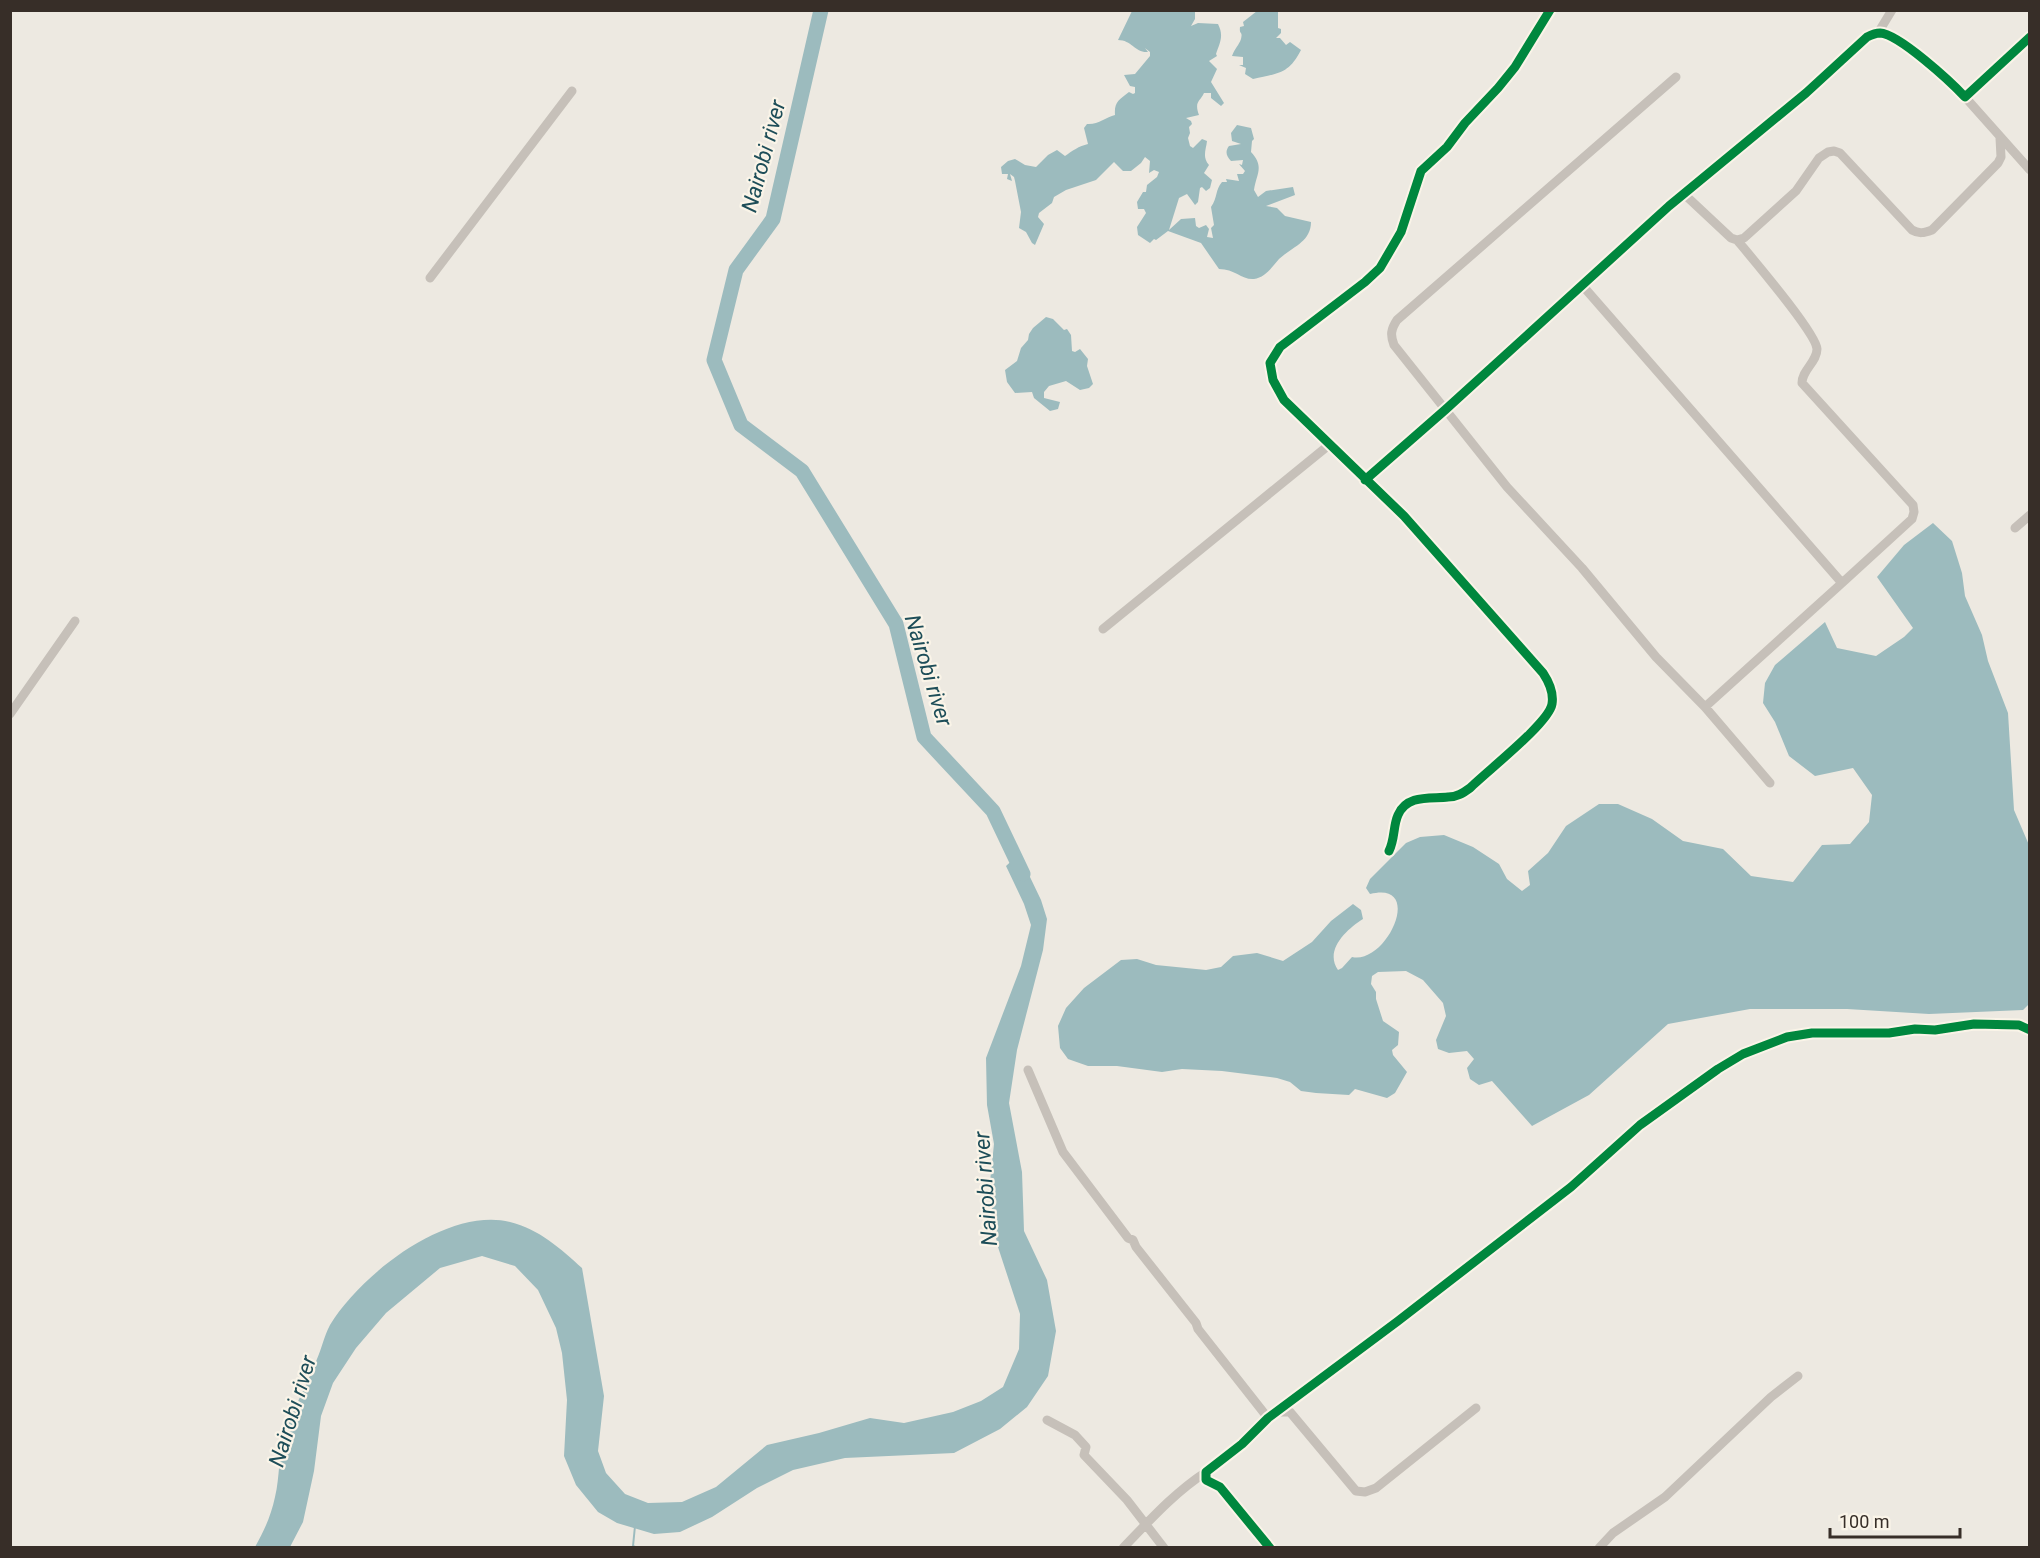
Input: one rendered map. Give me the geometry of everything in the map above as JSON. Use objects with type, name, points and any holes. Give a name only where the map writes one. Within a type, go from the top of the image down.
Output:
[{"type":"street","points":[[1389,851],[1394,840],[1398,815],[1402,808],[1417,799],[1429,796],[1459,795],[1470,788],[1542,723],[1552,705],[1552,694],[1543,673],[1404,516],[1284,400],[1270,372],[1270,363],[1280,347],[1380,268],[1401,232],[1421,171],[1447,147],[1465,123],[1515,67],[1550,10]]},
{"type":"street","points":[[1878,33],[1892,10]]},
{"type":"street","points":[[1365,480],[1684,194],[1806,93],[1867,37],[1878,33],[1897,39],[1942,75],[1965,97],[2030,170]]},
{"type":"street","points":[[1965,97],[2030,37]]},
{"type":"street","points":[[1677,77],[1397,320],[1392,327],[1391,336],[1394,345],[1507,487],[1582,568],[1656,657],[1706,707],[1770,783]]},
{"type":"street","points":[[430,278],[572,92]]},
{"type":"street","points":[[1737,240],[1743,238],[1797,191],[1819,158],[1834,151],[1840,153],[1912,230],[1918,233],[1932,230],[1998,163],[2001,157],[2000,138]]},
{"type":"street","points":[[1684,194],[1731,238],[1737,240],[1805,326],[1816,346],[1817,353],[1804,373],[1802,382],[1913,505],[1914,512],[1912,519],[1706,707]]},
{"type":"street","points":[[1582,285],[1842,583]]},
{"type":"street","points":[[1103,629],[1329,445]]},
{"type":"street","points":[[2015,528],[2030,515]]},
{"type":"street","points":[[10,714],[75,621]]},
{"type":"street","points":[[1123,1548],[1179,1491],[1242,1444],[1268,1418],[1571,1187],[1640,1125],[1718,1069],[1743,1054],[1786,1037],[1812,1033],[1889,1033],[1974,1024],[2019,1025],[2030,1030]]},
{"type":"street","points":[[1028,1070],[1063,1152],[1268,1418]]},
{"type":"street","points":[[1599,1548],[1613,1533],[1665,1497],[1771,1397],[1798,1376]]},
{"type":"street","points":[[1278,1412],[1290,1412],[1350,1485],[1356,1491],[1365,1492],[1376,1488],[1476,1408]]},
{"type":"street","points":[[1047,1420],[1075,1435],[1086,1447],[1084,1455],[1120,1492],[1164,1548]]},
{"type":"street","points":[[1206,1472],[1206,1480],[1220,1487],[1270,1548]]},
{"type":"water","points":[[1132,11],[1195,11],[1195,19],[1191,26],[1198,23],[1218,24],[1220,28],[1221,36],[1217,56],[1209,61],[1217,69],[1211,82],[1224,103],[1221,106],[1211,98],[1211,93],[1204,93],[1197,104],[1199,115],[1186,118],[1192,124],[1189,127],[1188,138],[1190,146],[1193,148],[1202,139],[1207,141],[1205,156],[1209,165],[1204,173],[1212,180],[1210,188],[1206,191],[1200,188],[1198,202],[1195,205],[1187,194],[1179,198],[1169,230],[1181,219],[1195,218],[1196,226],[1199,228],[1206,225],[1209,229],[1207,237],[1213,238],[1211,228],[1214,225],[1211,207],[1218,188],[1222,182],[1227,182],[1226,179],[1239,181],[1237,174],[1243,174],[1245,171],[1239,164],[1242,165],[1243,160],[1231,161],[1227,155],[1229,146],[1241,144],[1232,141],[1231,133],[1237,125],[1251,128],[1254,139],[1251,152],[1259,166],[1254,190],[1258,197],[1266,191],[1293,187],[1295,195],[1266,206],[1277,208],[1285,216],[1311,222],[1308,235],[1300,244],[1279,259],[1262,277],[1250,279],[1219,269],[1201,243],[1168,231],[1150,243],[1138,235],[1137,227],[1146,213],[1144,209],[1138,209],[1137,202],[1143,192],[1146,192],[1147,185],[1157,177],[1159,172],[1154,170],[1149,173],[1150,161],[1145,157],[1131,171],[1123,171],[1114,162],[1096,180],[1066,190],[1054,197],[1052,203],[1039,213],[1038,217],[1044,224],[1035,245],[1026,232],[1019,228],[1021,212],[1014,177],[1010,174],[1012,181],[1007,179],[1008,174],[1002,174],[1001,167],[1015,159],[1025,165],[1036,167],[1057,150],[1065,156],[1088,144],[1084,128],[1087,124],[1115,115],[1115,107],[1120,99],[1129,92],[1135,93],[1135,87],[1130,86],[1124,75],[1135,74],[1150,56],[1150,52],[1145,48],[1148,52],[1140,51],[1127,42],[1118,40]]},
{"type":"water","points":[[1257,11],[1278,11],[1278,28],[1281,29],[1281,33],[1276,38],[1280,38],[1286,45],[1290,42],[1301,50],[1287,69],[1253,79],[1245,74],[1246,68],[1239,65],[1243,65],[1243,57],[1232,56],[1241,39],[1240,27],[1244,26],[1243,22]]},
{"type":"water","points":[[1046,317],[1053,319],[1064,330],[1067,329],[1071,335],[1072,351],[1080,349],[1088,359],[1087,366],[1093,384],[1089,388],[1080,390],[1066,381],[1049,386],[1044,392],[1044,398],[1060,402],[1058,409],[1050,411],[1034,398],[1032,392],[1015,393],[1007,382],[1005,370],[1017,361],[1029,334]]},
{"type":"water","points":[[1933,523],[1952,541],[1962,573],[1965,596],[1982,635],[1988,661],[2008,713],[2014,810],[2029,845],[2030,1003],[2023,1010],[1929,1014],[1847,1009],[1750,1009],[1668,1024],[1589,1095],[1532,1126],[1492,1081],[1479,1085],[1470,1079],[1467,1068],[1474,1059],[1467,1051],[1449,1053],[1438,1049],[1436,1040],[1446,1016],[1443,1003],[1423,980],[1406,971],[1378,972],[1372,976],[1371,984],[1376,992],[1383,1021],[1399,1032],[1398,1045],[1392,1050],[1393,1055],[1407,1072],[1395,1093],[1387,1098],[1355,1089],[1349,1095],[1301,1091],[1290,1082],[1277,1078],[1222,1071],[1182,1069],[1162,1072],[1117,1066],[1088,1066],[1068,1059],[1060,1048],[1058,1026],[1066,1008],[1084,988],[1121,960],[1137,959],[1156,965],[1206,970],[1221,967],[1233,956],[1257,953],[1283,961],[1312,942],[1331,921],[1353,904],[1361,910],[1363,919],[1350,928],[1339,941],[1334,955],[1334,962],[1338,970],[1352,957],[1365,956],[1377,949],[1388,937],[1398,910],[1395,899],[1386,893],[1370,894],[1366,888],[1370,879],[1406,843],[1420,837],[1444,835],[1473,847],[1499,864],[1507,879],[1522,891],[1530,885],[1528,871],[1548,853],[1566,826],[1599,804],[1618,804],[1652,819],[1683,841],[1723,849],[1751,876],[1793,882],[1822,845],[1850,844],[1869,822],[1872,795],[1853,768],[1815,776],[1789,756],[1775,722],[1763,703],[1765,683],[1775,665],[1825,622],[1837,648],[1876,656],[1904,637],[1913,628],[1877,577],[1904,545]]},
{"type":"water","points":[[1019,854],[1041,900],[1047,919],[1043,950],[1017,1050],[1009,1103],[1022,1172],[1024,1231],[1047,1280],[1056,1331],[1048,1376],[1027,1407],[1000,1429],[954,1453],[845,1458],[793,1470],[757,1488],[712,1517],[680,1532],[654,1534],[617,1523],[598,1512],[576,1485],[564,1456],[567,1400],[562,1353],[556,1328],[538,1290],[515,1266],[482,1256],[440,1268],[386,1313],[356,1348],[333,1383],[321,1416],[314,1471],[303,1522],[290,1547],[255,1547],[267,1523],[277,1489],[285,1434],[330,1325],[362,1285],[384,1266],[408,1249],[434,1235],[460,1225],[485,1220],[521,1225],[549,1240],[582,1268],[604,1396],[598,1451],[606,1473],[625,1494],[648,1503],[682,1502],[716,1487],[767,1445],[870,1418],[904,1423],[953,1412],[981,1401],[1003,1387],[1019,1349],[1020,1314],[997,1244],[991,1203],[990,1182],[994,1144],[987,1105],[986,1058],[1021,966],[1031,925],[1006,866]]},
{"type":"waterway","name":"Nairobi river","points":[[821,10],[773,219],[736,270],[714,360],[741,425],[802,471],[896,624],[924,737],[993,811],[1023,874]]},
{"type":"waterway","points":[[635,1526],[633,1546],[637,1548]]},
{"type":"cycle path","points":[[1389,851],[1396,819],[1402,808],[1413,801],[1454,796],[1470,788],[1540,723],[1552,704],[1552,691],[1543,673],[1404,516],[1284,400],[1273,380],[1270,363],[1280,347],[1380,268],[1401,232],[1421,171],[1447,147],[1465,123],[1515,67],[1550,10]]},
{"type":"cycle path","points":[[1365,480],[1669,206],[1806,93],[1867,37],[1880,33],[1899,41],[1937,70],[1965,97],[2030,37]]},
{"type":"cycle path","points":[[1270,1548],[1220,1487],[1206,1480],[1206,1472],[1242,1444],[1268,1418],[1571,1187],[1640,1125],[1718,1069],[1743,1054],[1787,1037],[1812,1033],[1889,1033],[1915,1029],[1935,1030],[1974,1024],[2019,1025],[2030,1030]]}]
